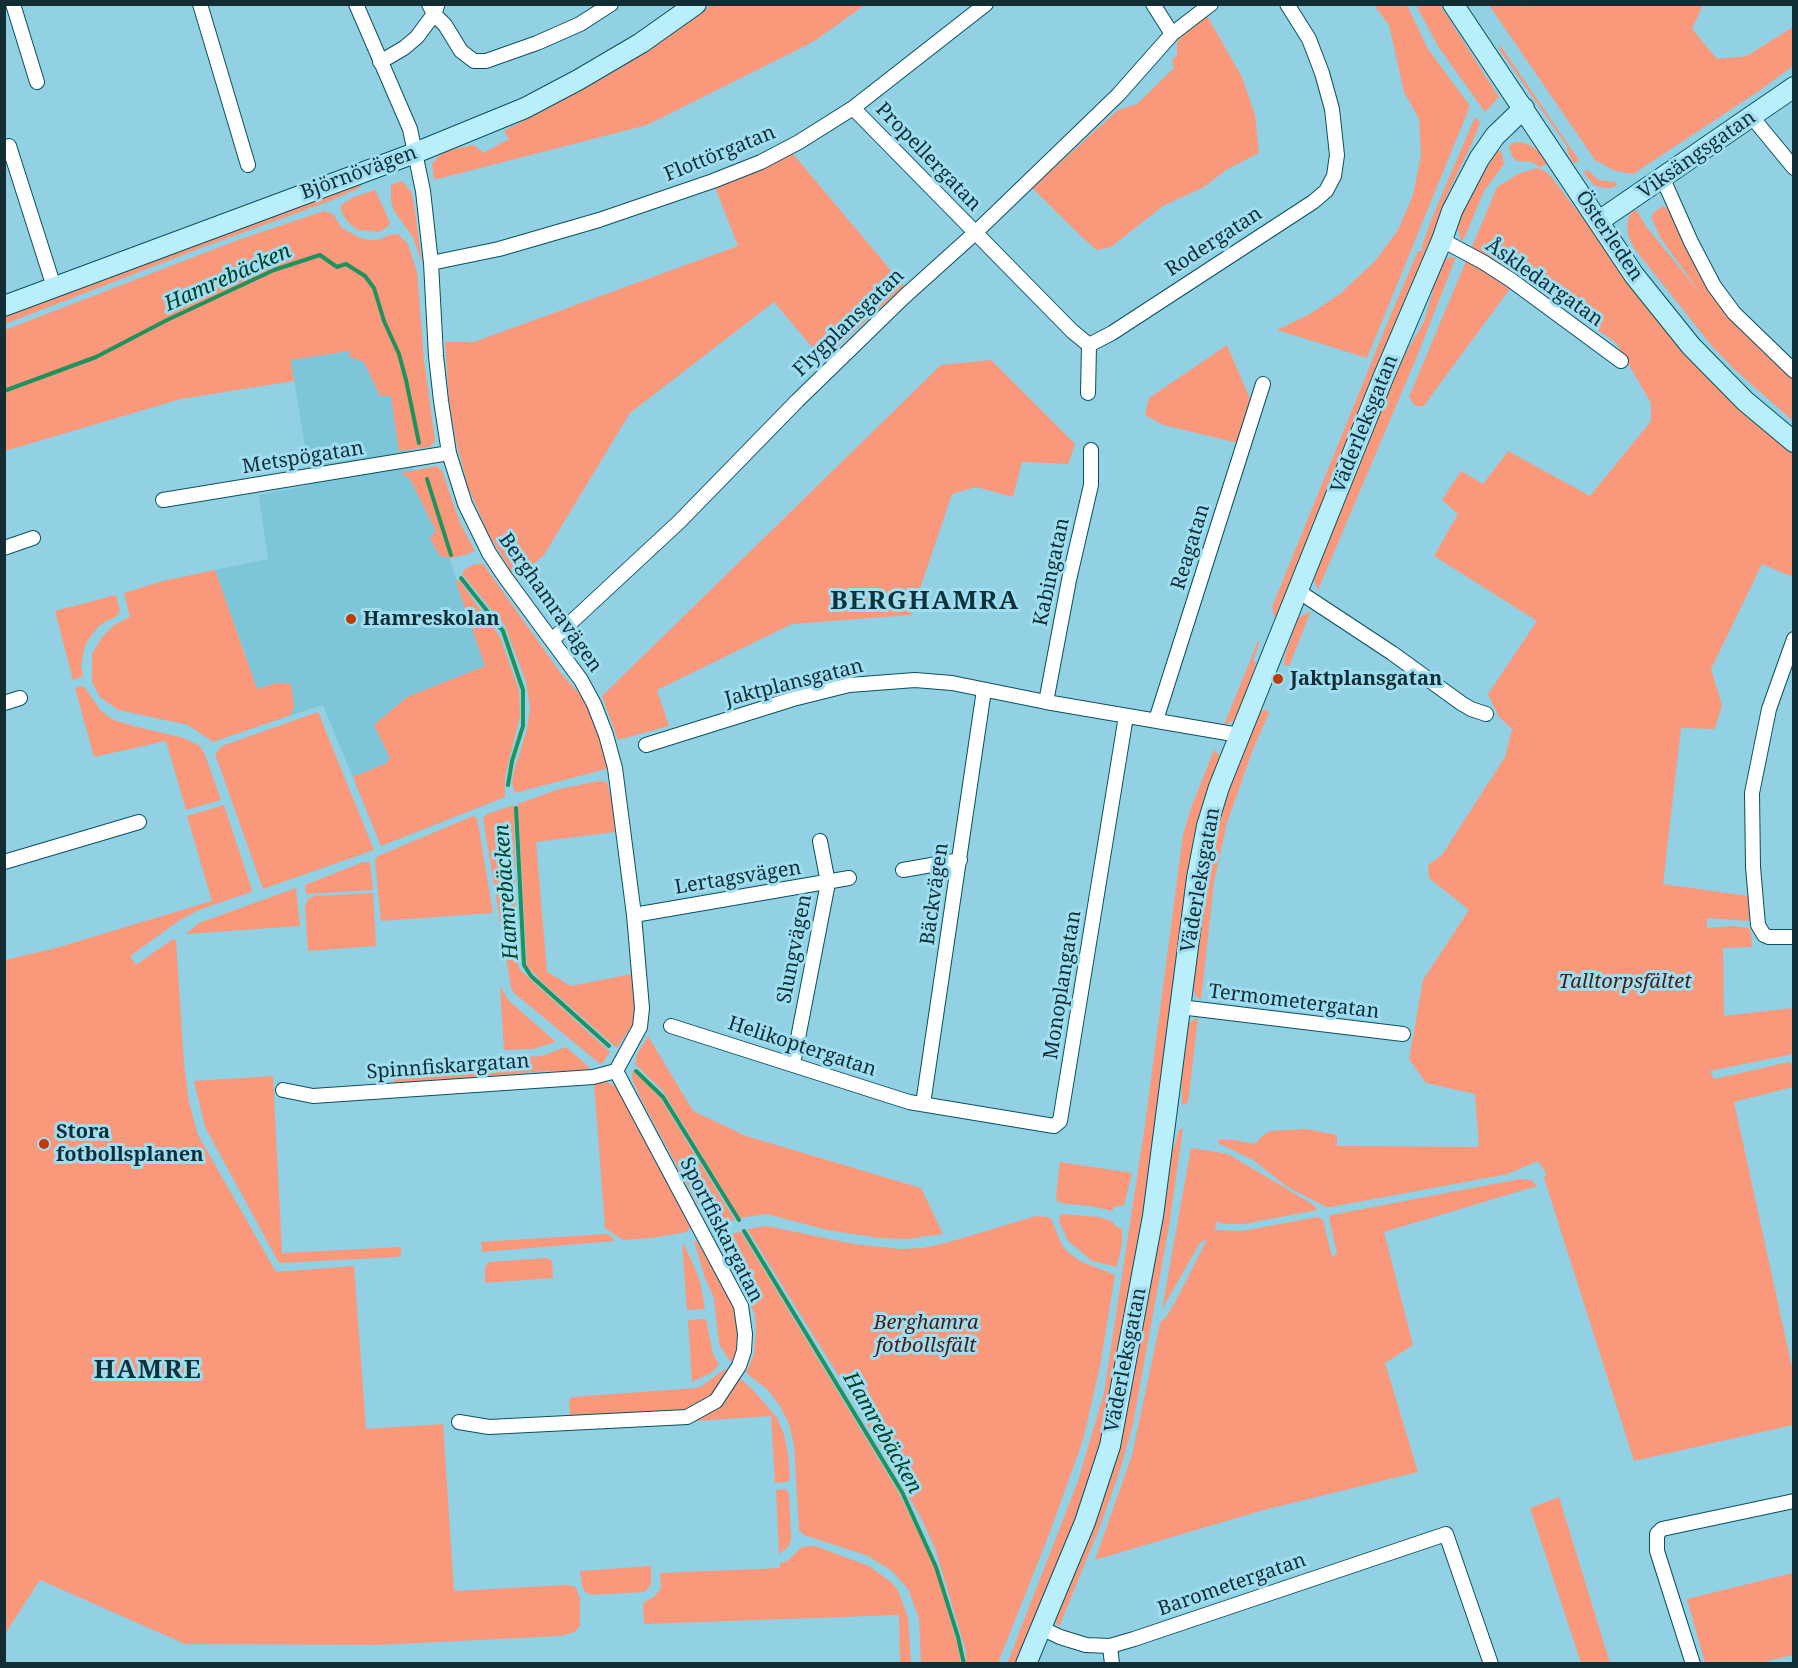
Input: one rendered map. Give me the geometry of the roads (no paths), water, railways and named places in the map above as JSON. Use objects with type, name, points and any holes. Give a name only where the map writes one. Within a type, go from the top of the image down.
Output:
[{"type":"street","points":[[13,4],[37,82]]},
{"type":"street","points":[[200,4],[248,165]]},
{"type":"street","name":"Berghamravägen","points":[[356,4],[410,129],[423,191],[431,263],[436,356],[449,453],[465,504],[489,553],[581,680],[594,704],[606,735],[615,768],[642,1008],[640,1027],[616,1071]]},
{"type":"street","points":[[380,62],[404,48],[417,37],[433,8],[461,51],[474,61],[486,61],[537,43],[580,24],[611,4]]},
{"type":"street","name":"Björnövägen","points":[[4,306],[415,153],[525,108],[579,80],[641,43],[696,4]]},
{"type":"street","name":"Flottörgatan","points":[[431,263],[499,249],[609,217],[761,162],[799,142],[853,108],[986,4]]},
{"type":"street","points":[[1154,4],[1172,34],[1211,4]]},
{"type":"street","name":"Rodergatan","points":[[1089,345],[1112,333],[1313,202],[1326,191],[1334,176],[1337,155],[1332,109],[1309,39],[1287,4]]},
{"type":"street","name":"Österleden","points":[[1453,4],[1634,275],[1691,346],[1745,401],[1794,442]]},
{"type":"street","name":"Flygplansgatan","points":[[552,640],[679,522],[789,409],[905,296],[975,233],[1118,95],[1172,34]]},
{"type":"street","name":"Viksängsgatan","points":[[1599,221],[1794,87]]},
{"type":"street","name":"Propellergatan","points":[[853,108],[975,233]]},
{"type":"street","name":"Väderleksgatan","points":[[1026,1664],[1085,1521],[1110,1446],[1153,1216],[1179,1007],[1197,878],[1207,826],[1239,735],[1383,378],[1465,184],[1495,136],[1524,108]]},
{"type":"street","points":[[1752,117],[1794,168]]},
{"type":"street","points":[[4,148],[9,146],[54,287]]},
{"type":"street","points":[[1663,179],[1691,242],[1714,286],[1734,313],[1794,371]]},
{"type":"street","points":[[975,233],[1072,332],[1089,345],[1088,393]]},
{"type":"street","name":"Åskledargatan","points":[[1442,240],[1484,262],[1511,280],[1621,361]]},
{"type":"street","name":"Reagatan","points":[[1156,720],[1263,384]]},
{"type":"street","name":"Kabingatan","points":[[1046,702],[1069,580],[1091,484],[1091,450]]},
{"type":"street","name":"Metspögatan","points":[[163,500],[449,453]]},
{"type":"street","points":[[4,548],[33,538]]},
{"type":"street","points":[[1298,591],[1392,653],[1461,703],[1486,714]]},
{"type":"street","points":[[1794,639],[1769,709],[1752,793],[1753,867],[1758,925],[1764,935],[1769,937],[1794,937]]},
{"type":"street","name":"Jaktplansgatan","points":[[646,745],[793,699],[849,685],[915,680],[952,683],[1046,702],[1239,735]]},
{"type":"street","name":"Bäckvägen","points":[[923,1104],[984,690]]},
{"type":"street","points":[[4,703],[20,698]]},
{"type":"street","name":"Monoplangatan","points":[[923,1104],[1047,1126],[1054,1126],[1060,1121],[1126,716]]},
{"type":"street","points":[[4,862],[138,822]]},
{"type":"street","name":"Slungvägen","points":[[793,1064],[828,883],[820,841]]},
{"type":"street","points":[[903,870],[960,860]]},
{"type":"street","name":"Lertagsvägen","points":[[633,915],[849,878]]},
{"type":"street","name":"Termometergatan","points":[[1179,1007],[1403,1034]]},
{"type":"street","name":"Helikoptergatan","points":[[670,1026],[909,1102],[923,1104]]},
{"type":"street","name":"Spinnfiskargatan","points":[[282,1090],[313,1096],[594,1077],[616,1071]]},
{"type":"street","name":"Sportfiskargatan","points":[[459,1422],[489,1427],[687,1417],[716,1401],[740,1366],[745,1334],[741,1306],[616,1071]]},
{"type":"street","points":[[1693,1664],[1656,1540],[1657,1534],[1662,1529],[1794,1501]]},
{"type":"street","name":"Barometergatan","points":[[1041,1628],[1086,1645],[1110,1646],[1134,1640],[1446,1534],[1491,1664]]},
{"type":"street","points":[[1110,1646],[1112,1664]]},
{"type":"waterway","name":"Hamrebäcken","points":[[4,391],[96,357],[167,320],[274,270],[320,255],[337,267],[346,264],[365,276],[374,288],[384,321],[399,354],[419,443]]},
{"type":"waterway","name":"Hamrebäcken","points":[[427,479],[451,555]]},
{"type":"waterway","name":"Hamrebäcken","points":[[461,578],[503,631],[523,690],[523,726],[512,761],[508,785]]},
{"type":"waterway","name":"Hamrebäcken","points":[[516,808],[524,965],[531,976],[609,1046]]},
{"type":"waterway","name":"Hamrebäcken","points":[[636,1071],[663,1097],[739,1220]]},
{"type":"waterway","name":"Hamrebäcken","points":[[744,1231],[902,1492],[936,1567],[964,1664]]},
{"type":"place","name":"Hamreskolan","points":[[351,619]]},
{"type":"place","name":"Jaktplansgatan","points":[[1278,679]]},
{"type":"place","name":"Stora fotbollsplanen","points":[[44,1144]]},
{"type":"district","name":"BERGHAMRA","points":[[925,602]]},
{"type":"district","name":"HAMRE","points":[[148,1371]]},
{"type":"park label","name":"Talltorpsfältet","points":[[1625,982]]},
{"type":"park label","name":"Berghamra fotbollsfält","points":[[926,1334]]}]
